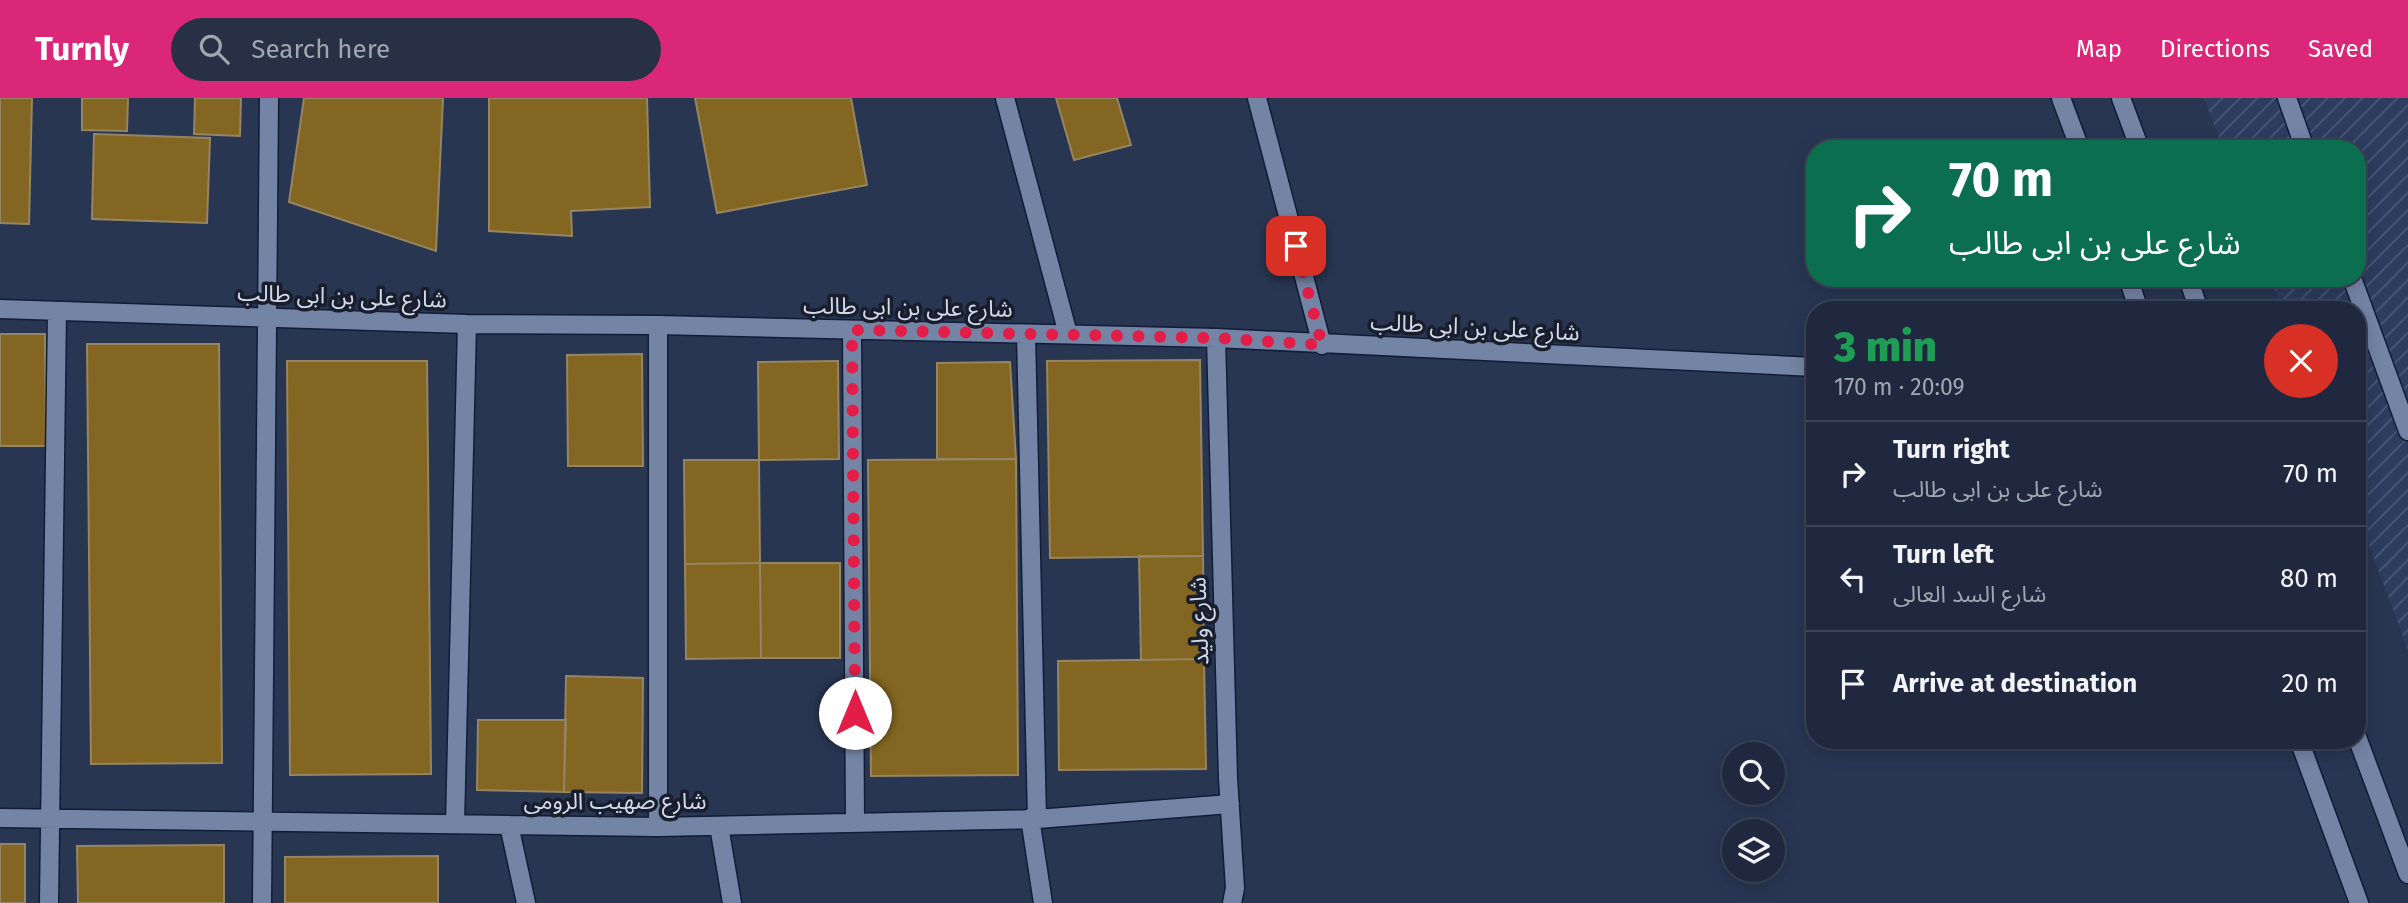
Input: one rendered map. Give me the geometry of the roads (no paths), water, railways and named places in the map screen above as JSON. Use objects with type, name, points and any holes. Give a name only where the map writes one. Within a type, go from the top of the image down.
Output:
[{"type":"street","points":[[262,903],[270,98]]},
{"type":"street","points":[[1006,98],[1068,334]]},
{"type":"street","points":[[1257,98],[1322,345]]},
{"type":"street","points":[[2061,98],[2077,140]]},
{"type":"street","points":[[2121,98],[2137,140]]},
{"type":"street","points":[[2287,98],[2302,140]]},
{"type":"street","name":"شارع على بن ابى طالب","points":[[0,309],[467,324],[1216,338],[1806,366]]},
{"type":"street","points":[[49,903],[57,311]]},
{"type":"street","points":[[2366,316],[2408,431]]},
{"type":"street","points":[[455,824],[467,324]]},
{"type":"street","points":[[657,827],[658,326]]},
{"type":"street","points":[[852,330],[855,823]]},
{"type":"street","points":[[1026,334],[1033,818],[1043,903]]},
{"type":"street","name":"شارع وليد","points":[[1216,338],[1235,888],[1232,903]]},
{"type":"street","points":[[2302,749],[2360,903]]},
{"type":"street","points":[[2361,749],[2408,874]]},
{"type":"street","name":"شارع صهيب الرومى","points":[[0,818],[657,827],[1033,818],[1230,804]]},
{"type":"street","points":[[509,825],[526,903]]},
{"type":"street","points":[[719,826],[732,903]]}]
